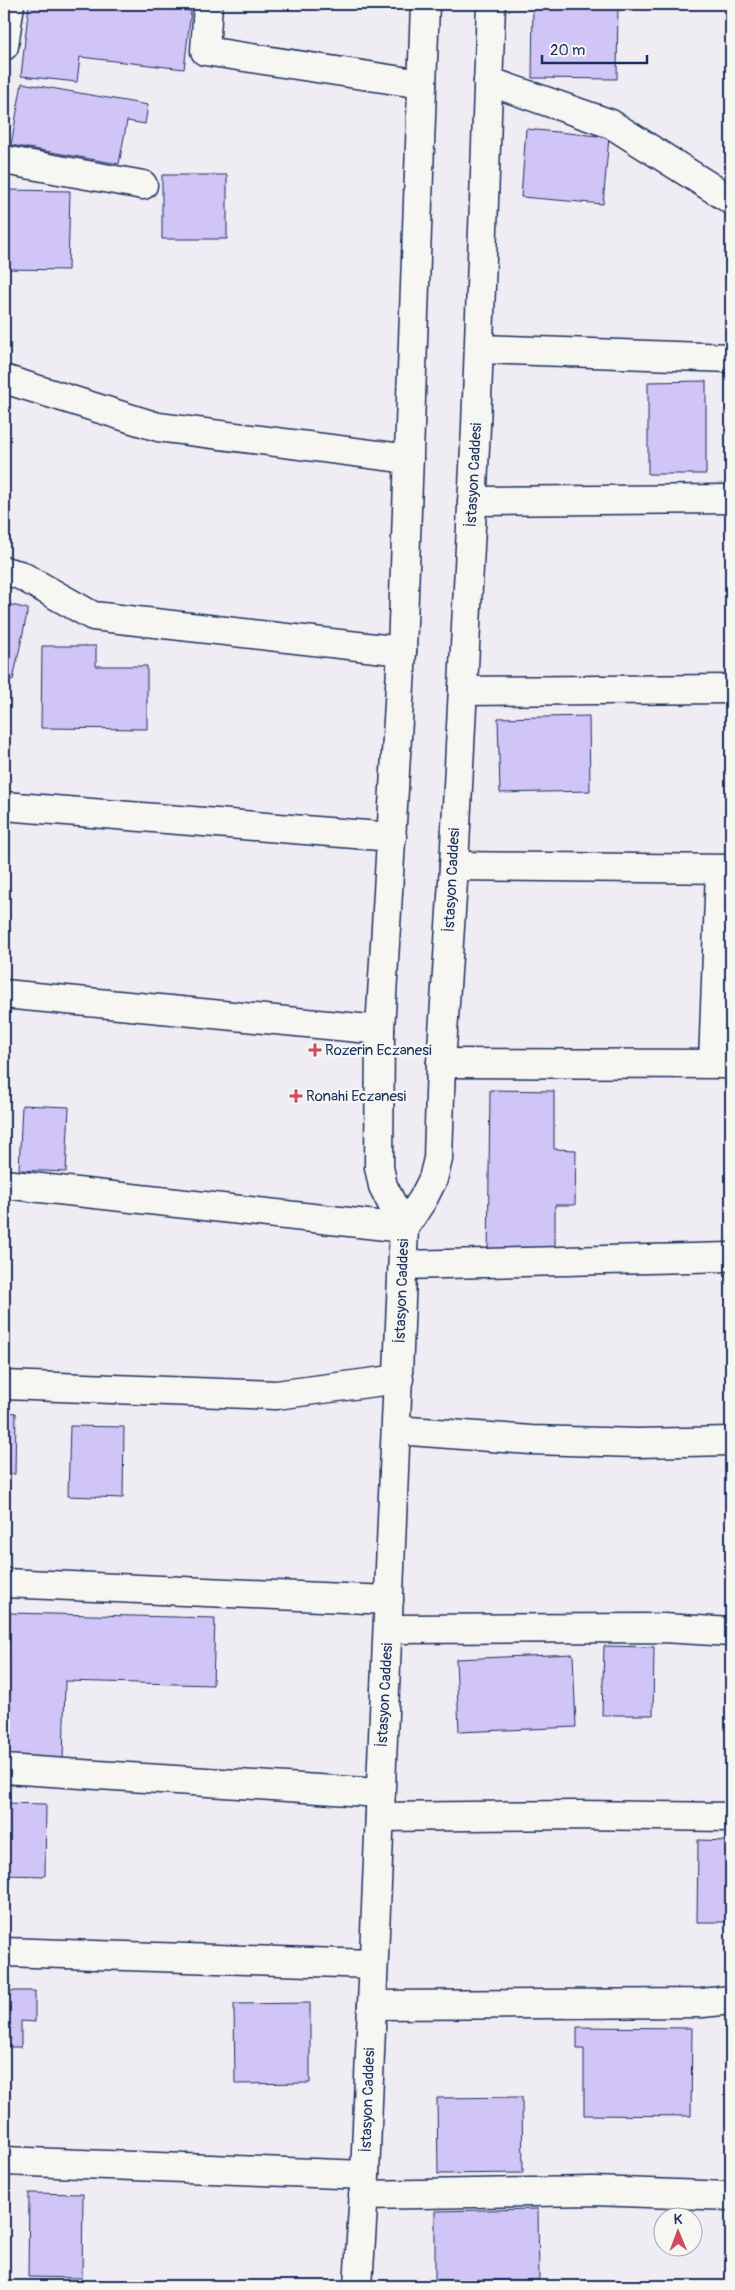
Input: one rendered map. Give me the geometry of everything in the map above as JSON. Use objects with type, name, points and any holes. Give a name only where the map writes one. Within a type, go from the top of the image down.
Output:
[{"type":"street","points":[[4,46],[10,4]]},
{"type":"street","points":[[208,4],[205,52],[422,84]]},
{"type":"street","points":[[404,1228],[382,1186],[380,1167],[380,1030],[402,651],[425,4]]},
{"type":"street","name":"İstasyon Caddesi","points":[[358,2286],[372,2006],[404,1228],[424,1198],[433,1179],[438,1159],[441,1063],[454,866],[479,349],[491,4]]},
{"type":"street","points":[[488,81],[611,124],[731,200]]},
{"type":"street","points":[[4,160],[142,185]]},
{"type":"street","points":[[479,349],[731,358]]},
{"type":"street","points":[[4,379],[158,427],[409,459]]},
{"type":"street","points":[[472,500],[731,499]]},
{"type":"street","points":[[4,571],[20,575],[93,616],[402,651]]},
{"type":"street","points":[[463,691],[731,689]]},
{"type":"street","points":[[4,806],[392,838]]},
{"type":"street","points":[[441,1063],[722,1064],[726,869],[454,866]]},
{"type":"street","points":[[4,994],[380,1030]]},
{"type":"street","points":[[4,1184],[404,1228]]},
{"type":"street","points":[[403,1265],[731,1257]]},
{"type":"street","points":[[4,1385],[276,1395],[399,1379]]},
{"type":"street","points":[[396,1430],[531,1440],[638,1443],[731,1440]]},
{"type":"street","points":[[4,1583],[389,1600]]},
{"type":"street","points":[[388,1629],[663,1628],[731,1632]]},
{"type":"street","points":[[4,1769],[380,1805],[576,1815],[731,1817]]},
{"type":"street","points":[[4,1952],[373,1964]]},
{"type":"street","points":[[372,2006],[702,2003],[731,2000]]},
{"type":"street","points":[[4,2161],[364,2185],[593,2190],[731,2196]]},
{"type":"building","points":[[29,4],[132,4],[191,11],[184,69],[80,57],[77,82],[21,76]]},
{"type":"building","points":[[533,4],[618,4],[617,79],[532,78]]},
{"type":"building","points":[[22,83],[148,105],[145,124],[127,121],[119,164],[11,145]]},
{"type":"building","points":[[526,129],[609,137],[603,204],[521,197]]},
{"type":"building","points":[[162,175],[227,175],[227,239],[162,239]]},
{"type":"building","points":[[6,190],[70,191],[68,270],[4,269]]},
{"type":"building","points":[[706,381],[706,474],[648,474],[648,382]]},
{"type":"building","points":[[4,603],[28,609],[13,680],[4,678]]},
{"type":"building","points":[[42,646],[96,646],[96,666],[147,666],[147,729],[41,728]]},
{"type":"building","points":[[589,716],[590,791],[500,793],[498,718]]},
{"type":"building","points":[[490,1090],[554,1091],[554,1149],[576,1150],[575,1205],[555,1205],[555,1260],[488,1259]]},
{"type":"building","points":[[22,1105],[69,1107],[66,1172],[19,1170]]},
{"type":"building","points":[[4,1412],[16,1413],[15,1474],[4,1474]]},
{"type":"building","points":[[70,1426],[124,1427],[123,1498],[68,1496]]},
{"type":"building","points":[[10,1613],[215,1618],[213,1685],[65,1681],[63,1762],[6,1760]]},
{"type":"building","points":[[604,1646],[654,1647],[653,1715],[602,1715]]},
{"type":"building","points":[[573,1654],[576,1727],[459,1732],[456,1659]]},
{"type":"building","points":[[4,1803],[46,1804],[45,1876],[4,1875]]},
{"type":"building","points":[[698,1840],[731,1841],[731,1922],[697,1922]]},
{"type":"building","points":[[4,1991],[35,1991],[35,2022],[21,2021],[21,2047],[4,2047]]},
{"type":"building","points":[[310,2003],[310,2083],[235,2084],[234,2004]]},
{"type":"building","points":[[577,2027],[692,2028],[691,2116],[584,2115],[584,2049],[577,2049]]},
{"type":"building","points":[[522,2097],[523,2173],[438,2174],[437,2098]]},
{"type":"building","points":[[29,2193],[83,2194],[82,2278],[28,2277]]},
{"type":"building","points":[[538,2209],[539,2280],[435,2280],[435,2211]]},
{"type":"place","name":"Rozerin Eczanesi","points":[[315,1050]]},
{"type":"place","name":"Ronahi Eczanesi","points":[[296,1096]]}]
